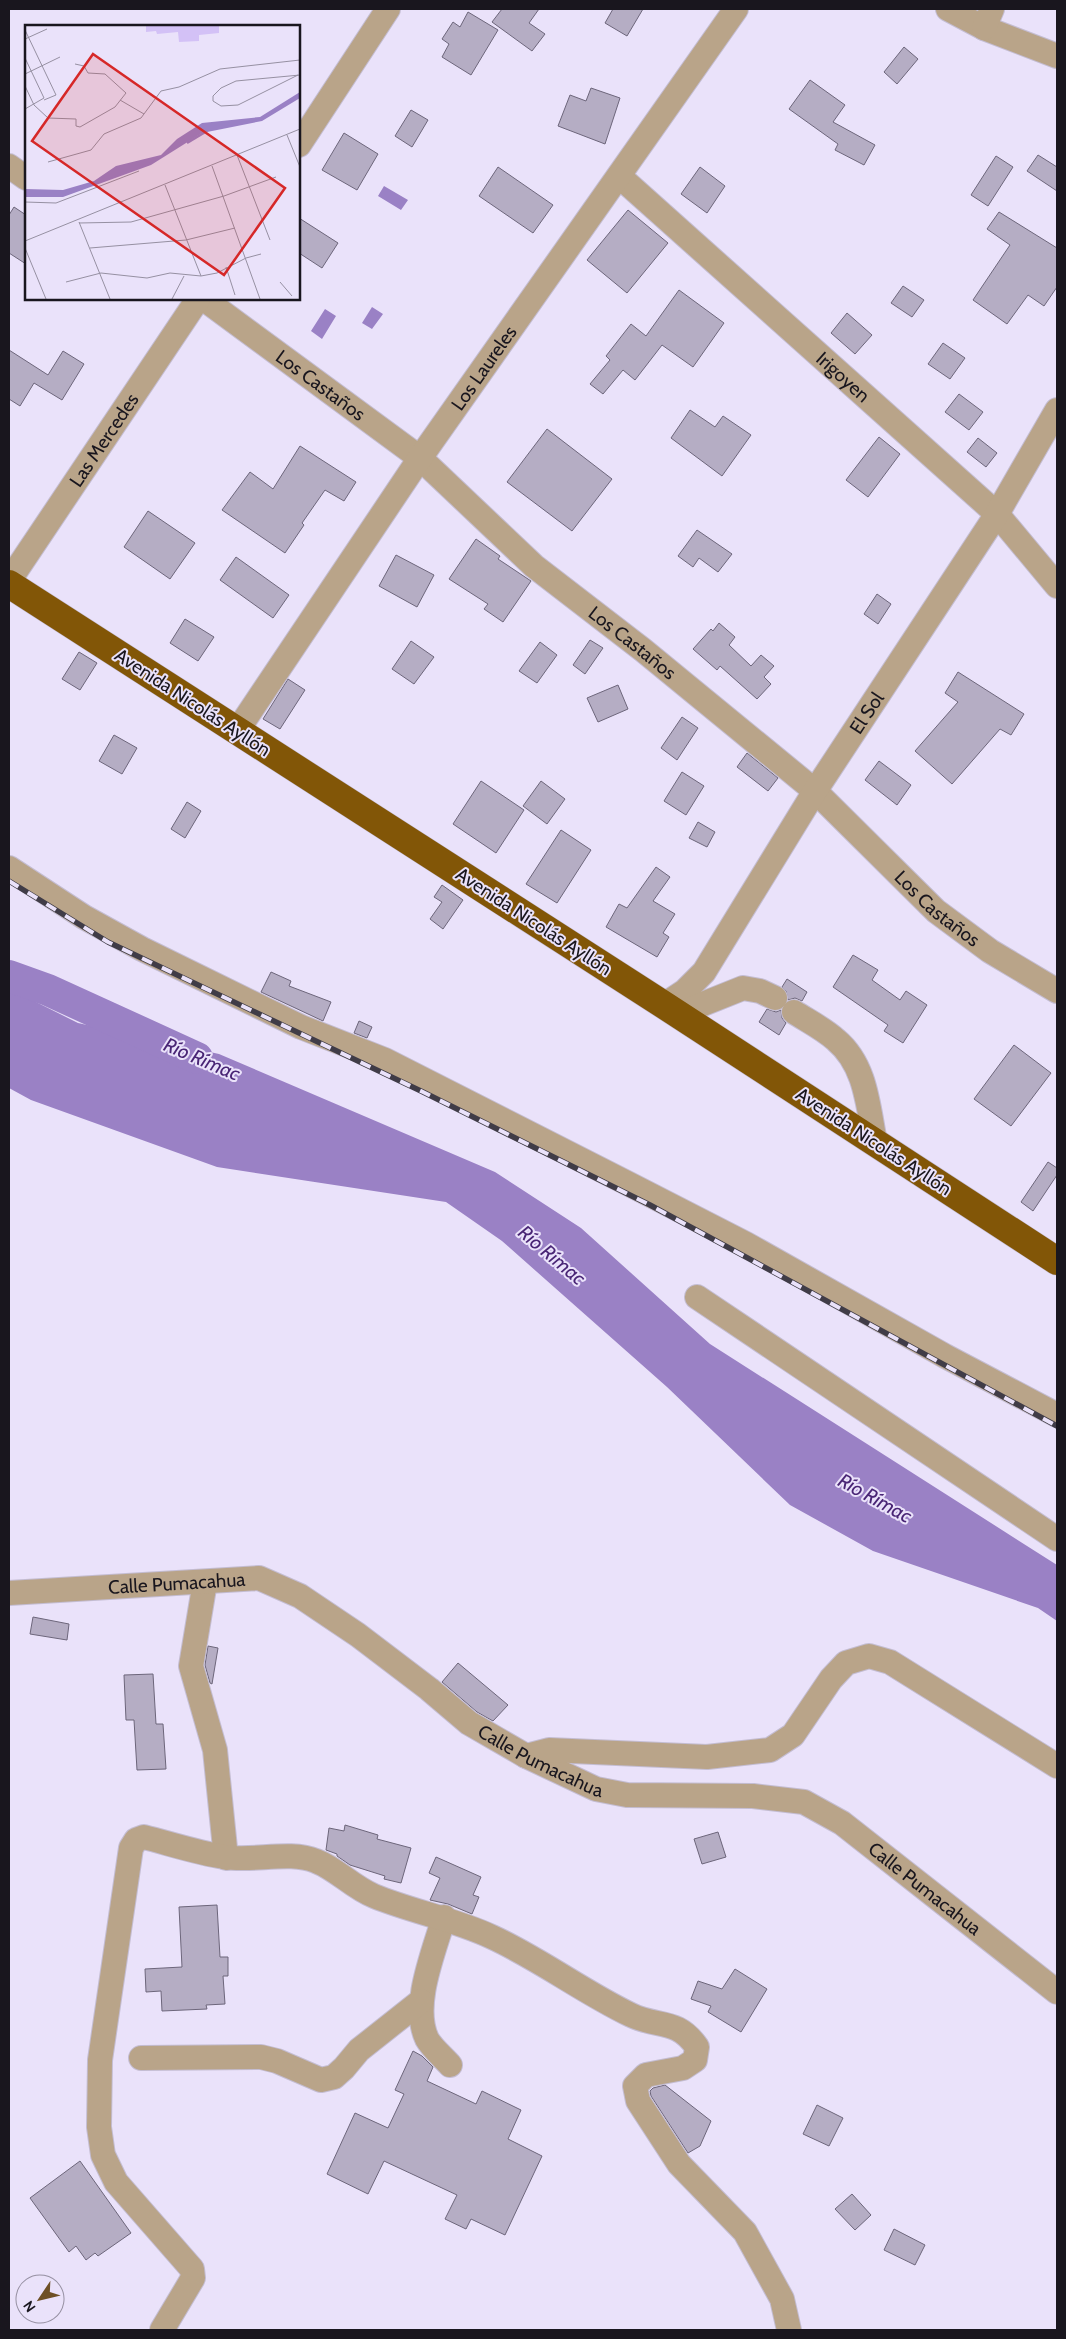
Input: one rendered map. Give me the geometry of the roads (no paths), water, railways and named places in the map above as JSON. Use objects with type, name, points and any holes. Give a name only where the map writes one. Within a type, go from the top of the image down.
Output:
[{"type":"highway","name":"Avenida Nicolás Ayllón","points":[[9,582],[237,731],[671,1009],[1057,1261]]},
{"type":"street","points":[[300,143],[388,9]]},
{"type":"street","name":"Los Laureles","points":[[237,731],[420,458],[736,9]]},
{"type":"street","points":[[948,9],[988,18],[1057,56]]},
{"type":"street","points":[[9,166],[25,177]]},
{"type":"street","name":"Irigoyen","points":[[619,176],[997,514],[1057,586]]},
{"type":"street","name":"Las Mercedes","points":[[9,582],[197,300]]},
{"type":"street","name":"Los Castaños","points":[[205,300],[420,458],[534,566],[643,650],[815,791],[936,911],[990,951],[1057,991]]},
{"type":"street","name":"El Sol","points":[[671,1009],[685,991],[704,972],[815,791],[997,514],[1057,410]]},
{"type":"street","points":[[9,868],[84,917],[142,949],[301,1027],[385,1060],[627,1182],[746,1244],[945,1356],[1057,1415]]},
{"type":"street","points":[[671,1009],[743,988],[760,991],[775,998]]},
{"type":"street","points":[[794,1012],[836,1040],[852,1057],[863,1078],[875,1142]]},
{"type":"street","points":[[697,1297],[1057,1539]]},
{"type":"street","name":"Calle Pumacahua","points":[[9,1593],[259,1578],[300,1596],[358,1635],[429,1688],[469,1723],[526,1756],[596,1789],[627,1795],[753,1796],[804,1802],[842,1823],[1057,1992]]},
{"type":"street","points":[[205,1582],[191,1666],[215,1750],[226,1858]]},
{"type":"street","points":[[526,1756],[549,1750],[707,1757],[770,1750],[793,1735],[831,1679],[846,1663],[869,1656],[890,1662],[1057,1766]]},
{"type":"street","points":[[162,2330],[193,2278],[192,2269],[116,2182],[103,2155],[99,2127],[100,2060],[131,1848],[136,1840],[144,1837],[226,1858],[299,1857],[315,1860],[332,1870],[352,1886],[374,1896],[444,1917],[492,1936],[633,2016],[677,2027],[689,2035],[697,2046],[695,2060],[683,2068],[646,2075],[635,2086],[638,2102],[679,2164],[745,2232],[782,2299],[789,2330]]},
{"type":"street","points":[[444,1917],[421,2001],[422,2022],[428,2040],[450,2065]]},
{"type":"street","points":[[141,2058],[261,2057],[277,2061],[321,2080],[334,2077],[359,2050],[421,2001]]},
{"type":"water","points":[[384,186],[408,200],[401,210],[378,196]]},
{"type":"water","points":[[372,307],[383,314],[372,329],[362,323]]},
{"type":"water","points":[[325,309],[336,316],[322,339],[311,331]]},
{"type":"water","points":[[9,982],[28,998],[78,1023],[219,1054],[495,1172],[581,1228],[710,1344],[1057,1565],[1057,1621],[1038,1608],[873,1551],[790,1505],[667,1387],[502,1241],[446,1202],[217,1167],[31,1100],[9,1088]]},
{"type":"waterway","name":"Río Rímac","points":[[9,976],[48,990],[197,1058]]},
{"type":"railway","points":[[9,881],[108,942],[423,1092],[650,1205],[1057,1426]]}]
